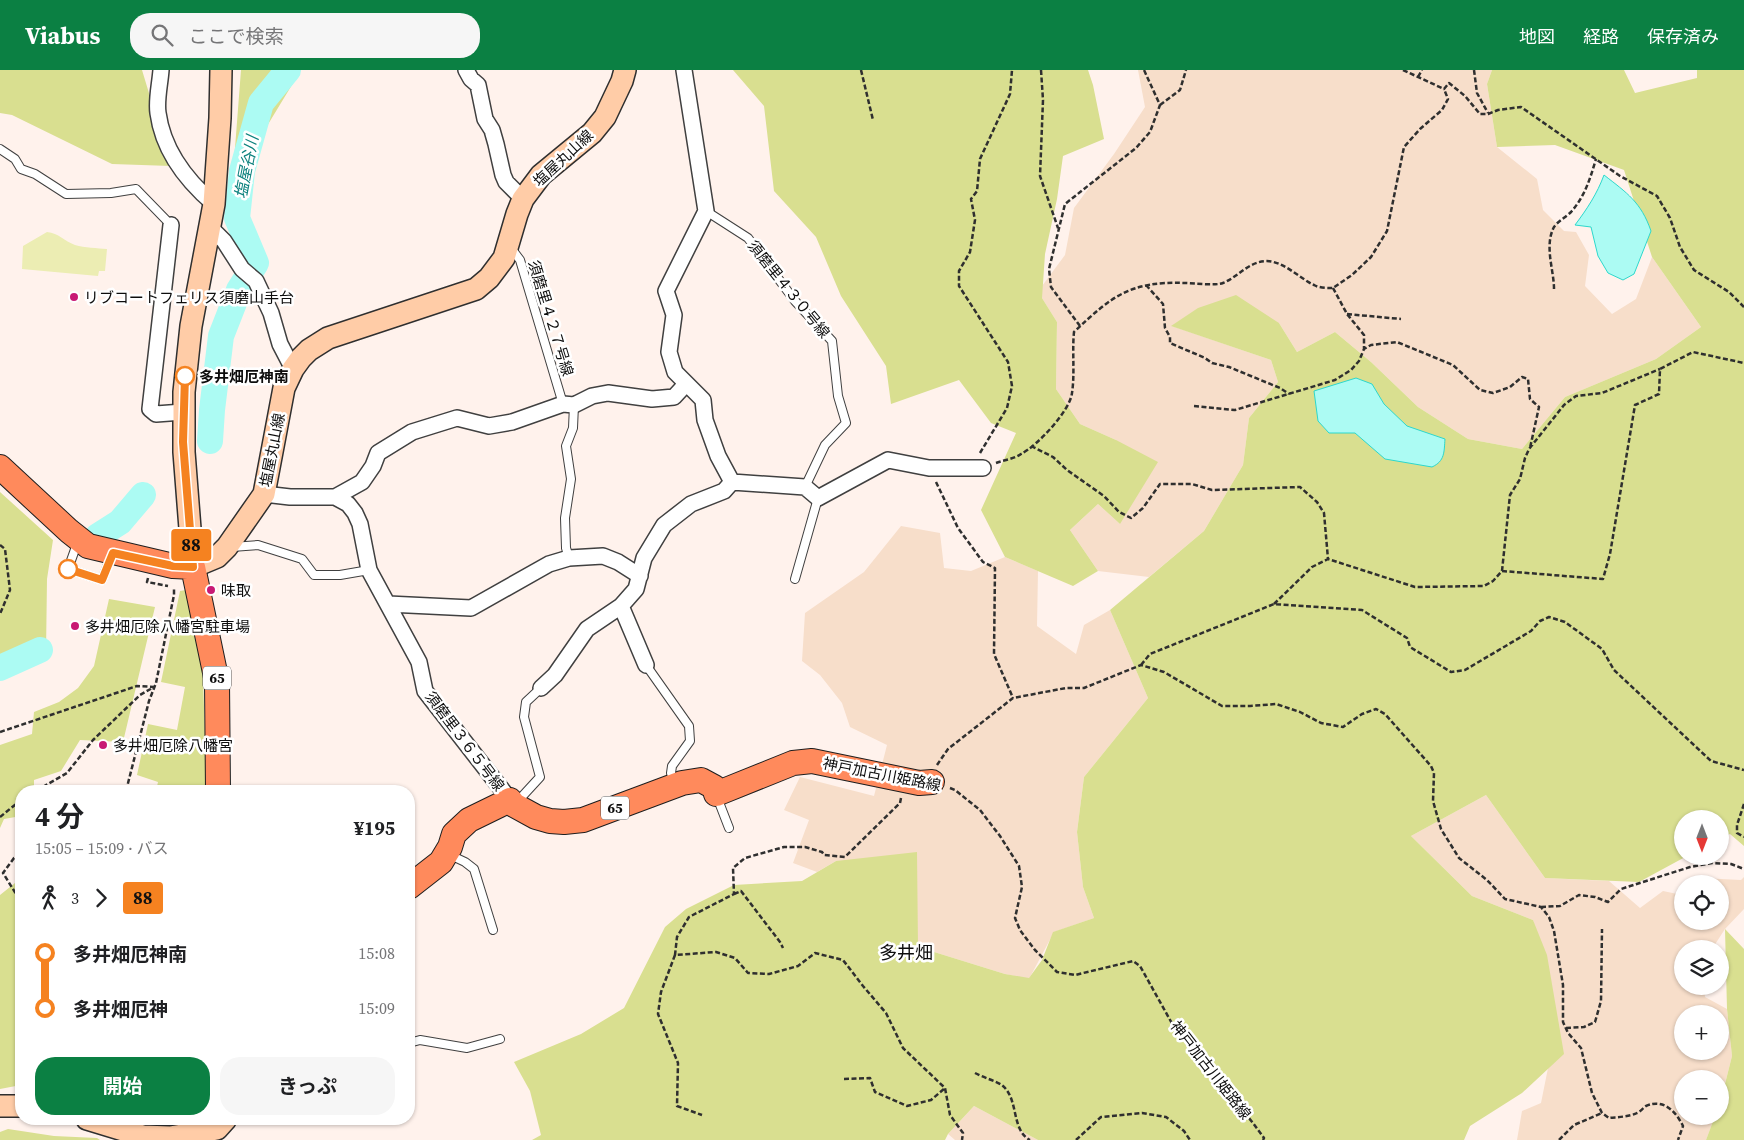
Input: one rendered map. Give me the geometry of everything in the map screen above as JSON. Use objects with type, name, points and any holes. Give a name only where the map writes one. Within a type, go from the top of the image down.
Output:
[{"type":"main road","points":[[0,467],[88,546],[173,566],[193,567]]},
{"type":"main road","name":"65","points":[[193,567],[218,682],[218,785]]},
{"type":"main road","name":"神戸加古川姫路線","points":[[716,794],[793,763],[812,761],[919,783],[932,782]]},
{"type":"main road","name":"65","points":[[512,803],[536,817],[564,822],[583,820],[682,782],[701,780],[714,787],[716,794]]},
{"type":"main road","points":[[415,882],[441,862],[454,834],[469,820],[512,803]]},
{"type":"street","points":[[161,70],[158,112],[162,129],[174,160],[198,190],[214,204]]},
{"type":"street","points":[[193,567],[184,462],[184,392],[189,334],[214,204],[220,118],[221,70]]},
{"type":"street","points":[[466,70],[478,85],[485,119],[492,130],[506,182],[523,199]]},
{"type":"street","name":"塩屋丸山線","points":[[193,567],[217,557],[227,548],[264,494],[284,388],[293,369],[309,350],[328,338],[476,289],[489,278],[504,258],[523,199],[542,175],[592,133],[604,117],[626,70]]},
{"type":"street","points":[[684,70],[706,211],[666,291],[674,315],[669,352],[675,372],[703,400],[705,420],[718,456],[732,482]]},
{"type":"street","points":[[171,225],[150,409],[156,414],[183,412]]},
{"type":"street","points":[[210,227],[224,241],[242,269],[256,281],[271,313],[280,344],[293,369]]},
{"type":"street","points":[[264,494],[290,497],[335,497],[362,482],[374,466],[378,453],[412,432],[457,418],[489,426],[512,422],[592,396],[608,393],[652,399],[674,397],[686,384]]},
{"type":"street","points":[[732,482],[805,487],[818,498],[888,460],[929,468],[977,468]]},
{"type":"street","points":[[542,688],[555,675],[587,629],[621,606],[636,589],[644,558],[664,525],[691,504],[724,491],[732,482]]},
{"type":"street","name":"須磨里３６５号線","points":[[335,497],[348,504],[356,513],[369,570],[419,662],[425,691],[512,803]]},
{"type":"street","points":[[388,604],[471,608],[549,564],[569,558],[603,556],[618,562],[640,576]]},
{"type":"street","points":[[621,606],[646,665]]},
{"type":"street","points":[[0,1106],[15,1106]]},
{"type":"street","points":[[107,1125],[137,1134],[170,1138],[217,1129],[221,1125]]},
{"type":"lane","points":[[0,149],[15,160],[21,169],[35,174],[66,194],[111,193],[136,189],[171,225]]},
{"type":"lane","name":"須磨里４３０号線","points":[[706,211],[748,238],[795,301],[832,342],[838,396],[846,423],[825,446],[805,487]]},
{"type":"lane","name":"須磨里４２７号線","points":[[507,244],[520,260],[569,405],[573,428],[566,446],[570,479],[565,518],[566,548],[569,558]]},
{"type":"lane","points":[[795,578],[818,498]]},
{"type":"lane","points":[[227,548],[258,545],[302,559],[314,575],[340,575],[369,570]]},
{"type":"lane","points":[[646,665],[690,726],[690,741],[672,766],[671,773],[675,785]]},
{"type":"lane","points":[[512,803],[540,778],[524,717],[526,702],[542,688]]},
{"type":"lane","points":[[716,794],[729,828]]},
{"type":"lane","points":[[446,853],[465,862],[474,869],[493,930]]},
{"type":"lane","points":[[415,1041],[420,1040],[467,1048],[500,1039]]},
{"type":"path","points":[[861,70],[873,120]]},
{"type":"path","points":[[977,468],[1007,408],[1012,386],[1008,362],[959,286],[959,271],[970,252],[975,220],[971,199],[977,192],[980,160],[1010,94],[1012,70]]},
{"type":"path","points":[[1041,70],[1043,100],[1040,176],[1059,229]]},
{"type":"path","points":[[1144,70],[1160,105]]},
{"type":"path","points":[[1080,326],[1051,287],[1049,269],[1065,204],[1136,148],[1150,132],[1160,105],[1180,90],[1186,70]]},
{"type":"path","points":[[977,468],[1021,455],[1048,432],[1072,396],[1074,332],[1091,315],[1118,295],[1137,286],[1165,282],[1222,284],[1254,264],[1267,261],[1282,265],[1316,286],[1333,288],[1352,275],[1371,257],[1387,232],[1404,147],[1420,129],[1442,110],[1448,99],[1444,89],[1403,70]]},
{"type":"path","points":[[1418,77],[1422,70]]},
{"type":"path","points":[[1474,70],[1477,93],[1488,114]]},
{"type":"path","points":[[1444,89],[1449,83],[1465,96],[1480,114],[1521,107],[1620,176],[1657,196],[1670,218],[1680,247],[1694,270],[1729,292],[1744,307]]},
{"type":"path","points":[[1554,289],[1554,273],[1549,260],[1554,226],[1579,203],[1589,185],[1596,159]]},
{"type":"path","points":[[1146,285],[1163,304],[1165,328],[1170,337],[1170,343],[1205,358],[1212,363],[1229,367],[1280,388],[1289,394]]},
{"type":"path","points":[[1194,406],[1235,410],[1335,380],[1352,370],[1359,361],[1364,349],[1364,335],[1347,314],[1333,288]]},
{"type":"path","points":[[1347,314],[1400,319]]},
{"type":"path","points":[[932,782],[938,763],[948,749],[1013,698],[1066,688],[1084,688],[1141,665],[1150,654],[1274,604],[1312,567],[1328,559],[1415,588],[1484,586],[1493,581],[1502,571],[1510,495],[1520,479],[1539,407],[1530,399],[1528,379],[1522,377],[1510,387],[1493,393],[1480,390],[1453,365],[1397,342],[1371,345],[1364,349]]},
{"type":"path","points":[[1529,449],[1564,405],[1576,396],[1602,393],[1660,369],[1693,352],[1744,363]]},
{"type":"path","points":[[1502,571],[1603,579],[1610,554],[1635,404],[1659,394],[1660,369]]},
{"type":"path","points":[[1031,446],[1053,457],[1067,470],[1104,496],[1119,512],[1131,518],[1143,508],[1160,484],[1192,484],[1212,490],[1300,487],[1317,502],[1324,513],[1328,559]]},
{"type":"path","points":[[929,468],[958,528],[983,562],[995,568],[994,654],[1013,698]]},
{"type":"path","points":[[0,545],[5,549],[10,590],[0,614]]},
{"type":"path","points":[[128,785],[154,687],[174,596],[174,587]]},
{"type":"path","points":[[1274,604],[1362,610],[1407,638],[1410,647],[1451,672],[1465,670],[1532,631],[1540,621],[1550,617],[1565,622],[1602,648],[1614,670],[1712,761],[1744,770]]},
{"type":"path","points":[[1141,665],[1164,672],[1222,706],[1276,704],[1300,712],[1321,723],[1344,727],[1362,714],[1376,709],[1385,714],[1431,766],[1434,773],[1433,801],[1441,829],[1459,858],[1487,880],[1505,899],[1541,907],[1560,906],[1579,896],[1594,897],[1608,902],[1621,889],[1690,867],[1712,862],[1731,864],[1744,869]]},
{"type":"path","points":[[0,732],[137,686],[154,687]]},
{"type":"path","points":[[46,785],[67,773],[93,740],[140,695],[154,687]]},
{"type":"path","points":[[734,894],[733,868],[744,858],[784,847],[805,847],[822,852],[824,855],[845,857],[900,803],[903,792],[900,785],[890,777]]},
{"type":"path","name":"神戸加古川姫路線","points":[[932,782],[955,790],[980,810],[1000,836],[1019,866],[1022,887],[1016,918],[1020,930],[1035,950],[1058,972],[1075,976],[1133,961],[1140,966],[1174,1027],[1253,1123],[1263,1140]]},
{"type":"path","points":[[1744,804],[1736,825],[1737,833],[1744,837]]},
{"type":"path","points":[[0,816],[15,805]]},
{"type":"path","points":[[15,858],[3,873],[15,892]]},
{"type":"path","points":[[702,1115],[677,1106],[678,1063],[658,1014],[661,992],[675,955],[677,937],[689,917],[741,891],[783,948]]},
{"type":"path","points":[[1541,907],[1549,917],[1554,931],[1563,985],[1563,1022],[1568,1033],[1580,1048],[1592,1092],[1602,1113],[1609,1118],[1637,1113],[1647,1106],[1658,1103],[1668,1107],[1678,1116],[1683,1126],[1678,1140]]},
{"type":"path","points":[[1566,1028],[1584,1027],[1595,1022],[1601,1001],[1602,929]]},
{"type":"path","points":[[675,955],[716,952],[735,958],[748,973],[768,974],[798,966],[815,953],[843,960],[886,1012],[902,1048],[945,1088],[950,1115],[963,1132],[962,1140]]},
{"type":"path","points":[[975,1073],[989,1080],[997,1081],[1005,1087],[1016,1112],[1018,1126],[1025,1137],[1030,1140]]},
{"type":"path","points":[[844,1079],[870,1078],[875,1092],[907,1106],[931,1100],[945,1088]]},
{"type":"path","points":[[1076,1140],[1101,1117],[1142,1113],[1166,1117],[1184,1131],[1190,1140]]},
{"type":"path","points":[[1559,1140],[1574,1124],[1602,1113]]},
{"type":"shaded area","points":[[1138,70],[1492,70],[1487,84],[1497,147],[1537,179],[1543,210],[1564,231],[1576,232],[1589,255],[1585,286],[1612,314],[1636,299],[1652,257],[1701,327],[1656,359],[1565,397],[1522,449],[1468,439],[1418,407],[1371,362],[1335,332],[1297,352],[1279,323],[1172,326],[1271,360],[1278,382],[1249,418],[1243,465],[1204,531],[1149,577],[1098,571],[1070,530],[1098,504],[1120,524],[1116,440],[1080,424],[1056,389],[1057,322],[1042,298],[1042,286],[1065,255],[1074,208],[1114,154],[1145,107]]},
{"type":"shaded area","points":[[901,526],[940,533],[944,568],[971,571],[1005,557],[1038,571],[1037,626],[1076,654],[1084,625],[1110,610],[1148,698],[1084,777],[1077,832],[1083,887],[1094,918],[1054,932],[1029,979],[1005,974],[918,947],[836,861],[817,872],[793,863],[809,820],[784,810],[800,777],[874,796],[887,745],[850,727],[842,703],[820,675],[802,661],[805,613],[864,572]]},
{"type":"shaded area","points":[[1486,795],[1545,878],[1609,881],[1640,908],[1663,891],[1674,893],[1674,930],[1724,930],[1718,940],[1674,940],[1674,995],[1705,995],[1705,997],[1720,1005],[1674,1005],[1674,1060],[1729,1060],[1729,1028],[1732,1056],[1728,1070],[1674,1070],[1674,1125],[1712,1125],[1706,1140],[1517,1140],[1522,1111],[1541,1103],[1548,1068],[1563,1054],[1533,920],[1472,896],[1411,836]]},
{"type":"shaded area","points":[[1744,877],[1744,909],[1729,925],[1729,879],[1741,880]]},
{"type":"shaded area","points":[[974,1106],[1038,1140],[955,1140],[948,1134]]},
{"type":"green space","points":[[0,70],[142,70],[171,166],[112,164],[12,115],[0,113]]},
{"type":"green space","points":[[241,70],[301,70],[267,126],[234,161]]},
{"type":"green space","points":[[733,70],[1088,70],[1104,139],[1063,156],[1057,199],[1045,254],[1042,298],[1057,322],[1056,389],[1080,424],[1158,462],[1120,524],[1098,504],[1070,530],[1098,571],[1073,586],[1005,557],[981,510],[1016,433],[991,423],[959,380],[891,404],[886,366],[841,296],[816,237],[774,191],[764,106]]},
{"type":"green space","points":[[1492,70],[1624,70],[1635,93],[1697,78],[1697,70],[1744,70],[1744,846],[1729,834],[1729,810],[1674,810],[1674,863],[1639,882],[1545,878],[1486,795],[1411,836],[1472,896],[1533,920],[1547,955],[1564,1054],[1522,1093],[1470,1126],[1464,1140],[1038,1140],[974,1106],[948,1134],[945,1140],[532,1140],[541,1135],[530,1091],[514,1062],[581,1034],[624,1008],[665,927],[686,909],[734,885],[802,881],[836,861],[917,852],[918,947],[1005,974],[1029,978],[1042,960],[1053,932],[1094,918],[1083,887],[1077,832],[1084,777],[1148,698],[1110,610],[1204,531],[1243,465],[1249,418],[1278,382],[1271,360],[1171,326],[1198,308],[1236,295],[1279,323],[1297,352],[1335,332],[1371,362],[1418,407],[1468,439],[1522,449],[1565,397],[1656,359],[1701,327],[1652,257],[1624,170],[1555,145],[1497,147],[1487,84]]},
{"type":"green space","points":[[47,232],[55,234],[75,245],[107,249],[105,271],[99,271],[98,276],[22,269],[23,246]]},
{"type":"green space","points":[[0,492],[53,540],[47,579],[46,653],[29,667],[0,675]]},
{"type":"green space","points":[[186,590],[202,651],[207,785],[157,785],[158,782],[137,775],[148,724],[177,730],[185,687],[161,682],[180,591]]},
{"type":"green space","points":[[109,599],[155,607],[123,742],[80,740],[61,771],[34,780],[34,785],[15,785],[15,817],[4,819],[0,828],[0,745],[32,734],[34,712],[59,702],[78,688],[94,666]]},
{"type":"green space","points":[[15,883],[15,1086],[0,1089],[0,895]]},
{"type":"green space","points":[[1726,930],[1744,949],[1744,1140],[1706,1140],[1712,1125],[1729,1125],[1728,1070],[1732,1056],[1729,1005],[1727,1005],[1727,995],[1729,995],[1729,940],[1725,940]]},
{"type":"green space","points":[[8,1129],[54,1136],[97,1138],[100,1140],[0,1140],[0,1132]]},
{"type":"water","points":[[1604,175],[1638,205],[1651,231],[1634,274],[1623,280],[1608,273],[1598,256],[1591,227],[1575,225],[1598,189]]},
{"type":"water","points":[[1356,378],[1372,384],[1384,404],[1407,426],[1445,439],[1442,459],[1436,465],[1432,467],[1385,459],[1355,433],[1329,433],[1318,421],[1314,391]]},
{"type":"waterway","name":"塩屋谷川","points":[[210,441],[221,336],[239,290],[256,263],[237,218],[242,171],[261,103],[288,70]]},
{"type":"waterway","name":"塩屋谷川","points":[[98,536],[120,522],[143,495]]},
{"type":"waterway","name":"塩屋谷川","points":[[0,668],[40,650]]},
{"type":"bus line","name":"88","points":[[68,569],[102,580],[113,553],[173,566],[193,567],[183,442],[185,376]]},
{"type":"place","name":"リブコートフェリス須磨山手台","points":[[74,297]]},
{"type":"place","name":"多井畑厄神南","points":[[185,376]]},
{"type":"place","name":"味取","points":[[211,590]]},
{"type":"place","name":"多井畑厄除八幡宮駐車場","points":[[75,626]]},
{"type":"place","name":"多井畑厄除八幡宮","points":[[103,745]]},
{"type":"district","name":"多井畑","points":[[906,952]]}]
